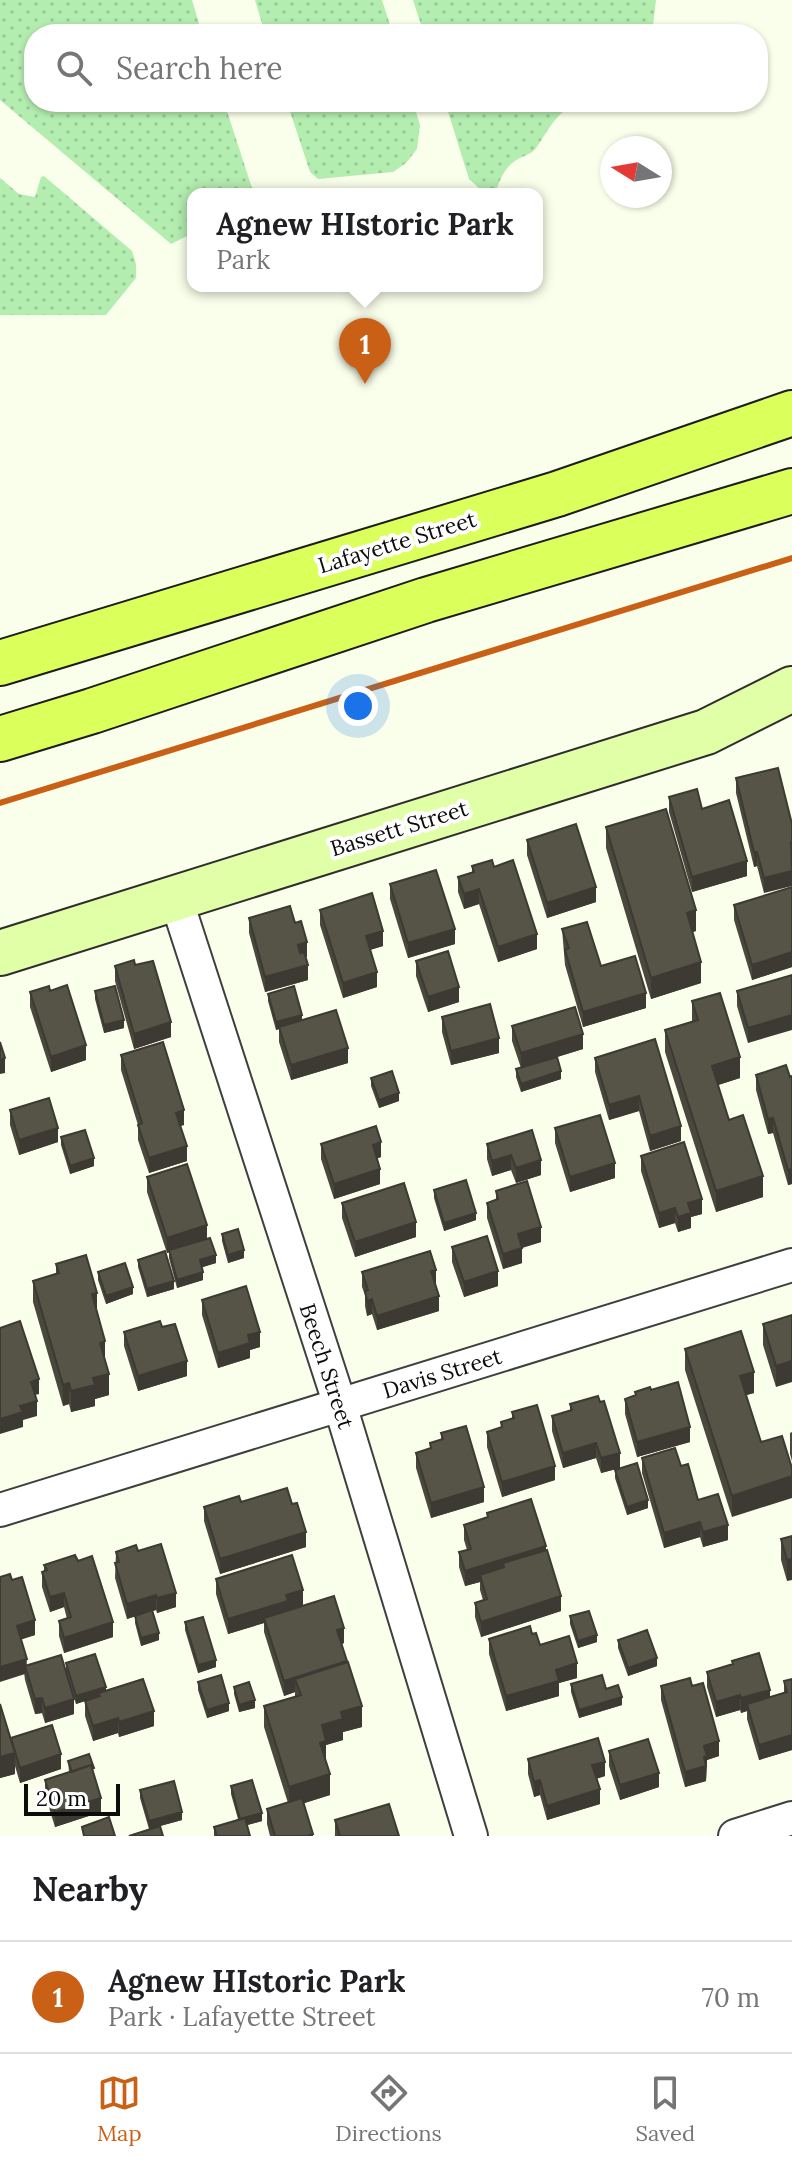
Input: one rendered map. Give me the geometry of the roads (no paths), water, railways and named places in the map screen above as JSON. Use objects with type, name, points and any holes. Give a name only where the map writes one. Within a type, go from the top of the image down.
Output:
[{"type":"main road","name":"Lafayette Street","points":[[0,663],[557,494],[792,413]]},
{"type":"main road","points":[[0,739],[107,707],[426,600],[792,491]]},
{"type":"street","name":"Bassett Street","points":[[0,953],[706,732],[792,689]]},
{"type":"street","name":"Beech Street","points":[[176,899],[340,1405],[471,1836]]},
{"type":"street","name":"Davis Street","points":[[0,1510],[792,1265]]},
{"type":"street","points":[[735,1836],[792,1818]]},
{"type":"railway","points":[[0,803],[792,558]]},
{"type":"place","name":"Agnew HIstoric Park","points":[[365,384]]}]
